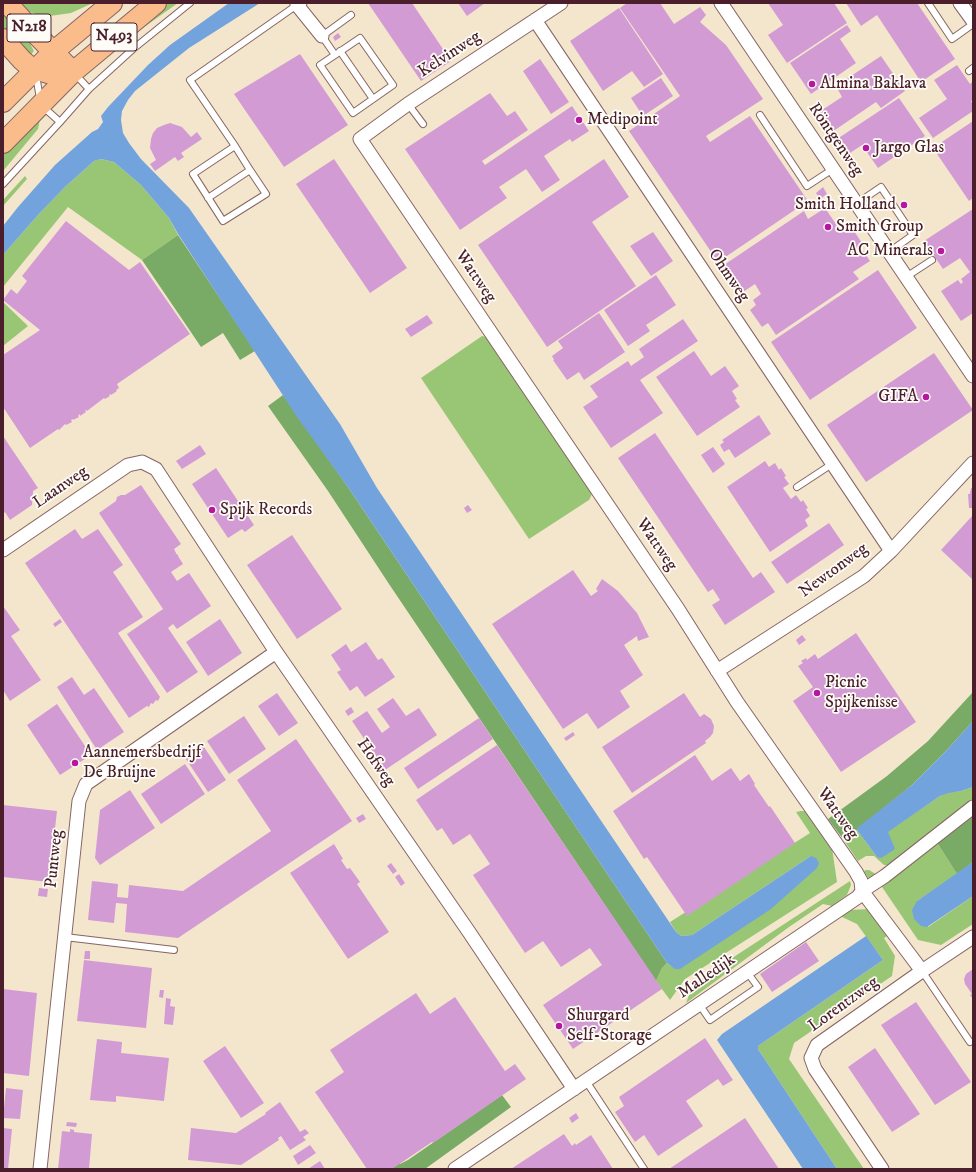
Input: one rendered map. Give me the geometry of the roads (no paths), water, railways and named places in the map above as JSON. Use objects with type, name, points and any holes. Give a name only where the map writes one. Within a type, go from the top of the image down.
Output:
[{"type":"main road","name":"N218","points":[[7,3],[52,52],[73,72]]},
{"type":"main road","name":"N493","points":[[36,70],[52,52],[112,3]]},
{"type":"main road","name":"N493","points":[[73,72],[156,3]]},
{"type":"main road","name":"N218","points":[[3,39],[26,64],[36,70],[51,74],[73,72]]},
{"type":"main road","points":[[3,102],[36,70]]},
{"type":"main road","points":[[3,143],[73,72]]},
{"type":"street","name":"Kelvinweg","points":[[360,139],[408,104],[561,3]]},
{"type":"street","name":"Röntgenweg","points":[[721,3],[973,376]]},
{"type":"street","points":[[299,4],[322,36]]},
{"type":"street","name":"Ohmweg","points":[[535,20],[890,552]]},
{"type":"street","name":"Wattweg","points":[[360,139],[678,609],[717,671],[856,872],[861,881],[862,890],[922,971]]},
{"type":"street","name":"Laanweg","points":[[3,550],[128,465],[142,462]]},
{"type":"street","name":"Hofweg","points":[[142,462],[156,469],[276,652],[469,932],[574,1089]]},
{"type":"street","name":"Newtonweg","points":[[717,671],[864,576],[890,552],[973,463]]},
{"type":"street","name":"Puntweg","points":[[40,1169],[79,801],[86,784],[276,652]]},
{"type":"street","name":"Malledijk","points":[[455,1169],[858,897],[862,890],[885,876],[973,807]]},
{"type":"street","name":"Lorentzweg","points":[[882,1169],[815,1069],[811,1058],[817,1045],[973,937]]},
{"type":"lane","points":[[3,184],[89,89],[133,49],[190,3]]},
{"type":"lane","points":[[928,3],[952,39],[969,13]]},
{"type":"lane","points":[[234,146],[193,174],[223,221],[266,194],[234,146],[190,80],[299,4]]},
{"type":"lane","points":[[351,15],[322,36],[338,53],[373,99]]},
{"type":"lane","points":[[360,38],[392,85],[353,113],[320,65],[338,53],[360,38]]},
{"type":"lane","points":[[36,70],[41,105],[60,122]]},
{"type":"lane","points":[[73,72],[89,89]]},
{"type":"lane","points":[[408,104],[423,124]]},
{"type":"lane","points":[[760,115],[807,186],[833,169]]},
{"type":"lane","points":[[208,198],[250,170]]},
{"type":"lane","points":[[856,204],[881,187],[913,235],[889,252]]},
{"type":"lane","points":[[906,277],[932,260]]},
{"type":"lane","points":[[798,487],[832,464]]},
{"type":"lane","points":[[65,938],[174,950]]},
{"type":"lane","points":[[922,971],[970,1042]]},
{"type":"lane","points":[[699,1004],[710,1020],[758,987],[747,972]]},
{"type":"lane","points":[[586,1081],[644,1169]]},
{"type":"water","points":[[229,3],[260,3],[189,48],[135,91],[122,111],[121,120],[123,133],[129,143],[141,159],[189,208],[340,424],[377,488],[676,932],[681,936],[692,935],[811,856],[816,858],[819,863],[817,868],[771,909],[680,969],[675,969],[667,963],[350,490],[297,417],[169,218],[141,185],[114,162],[101,159],[94,161],[65,187],[3,255],[3,226],[55,165],[92,132],[98,129],[103,122],[101,116],[108,107],[148,65],[170,45]]},
{"type":"water","points":[[973,721],[973,787],[940,796],[888,832],[895,849],[883,857],[877,857],[857,828],[912,785]]},
{"type":"water","points":[[973,862],[973,896],[927,927],[921,926],[914,919],[912,910],[917,901]]},
{"type":"water","points":[[866,936],[883,960],[758,1046],[758,1049],[837,1169],[803,1169],[717,1040],[722,1034]]},
{"type":"place","name":"Almina Baklava","points":[[812,84]]},
{"type":"place","name":"Medipoint","points":[[579,120]]},
{"type":"place","name":"Jargo Glas","points":[[866,148]]},
{"type":"place","name":"Smith Holland","points":[[904,205]]},
{"type":"place","name":"Smith Group","points":[[828,227]]},
{"type":"place","name":"AC Minerals","points":[[941,251]]},
{"type":"place","name":"GIFA","points":[[926,397]]},
{"type":"place","name":"Spijk Records","points":[[212,510]]},
{"type":"place","name":"Picnic Spijkenisse","points":[[817,693]]},
{"type":"place","name":"Aannemersbedrijf De Bruijne","points":[[75,763]]},
{"type":"place","name":"Shurgard Self-Storage","points":[[559,1026]]}]
